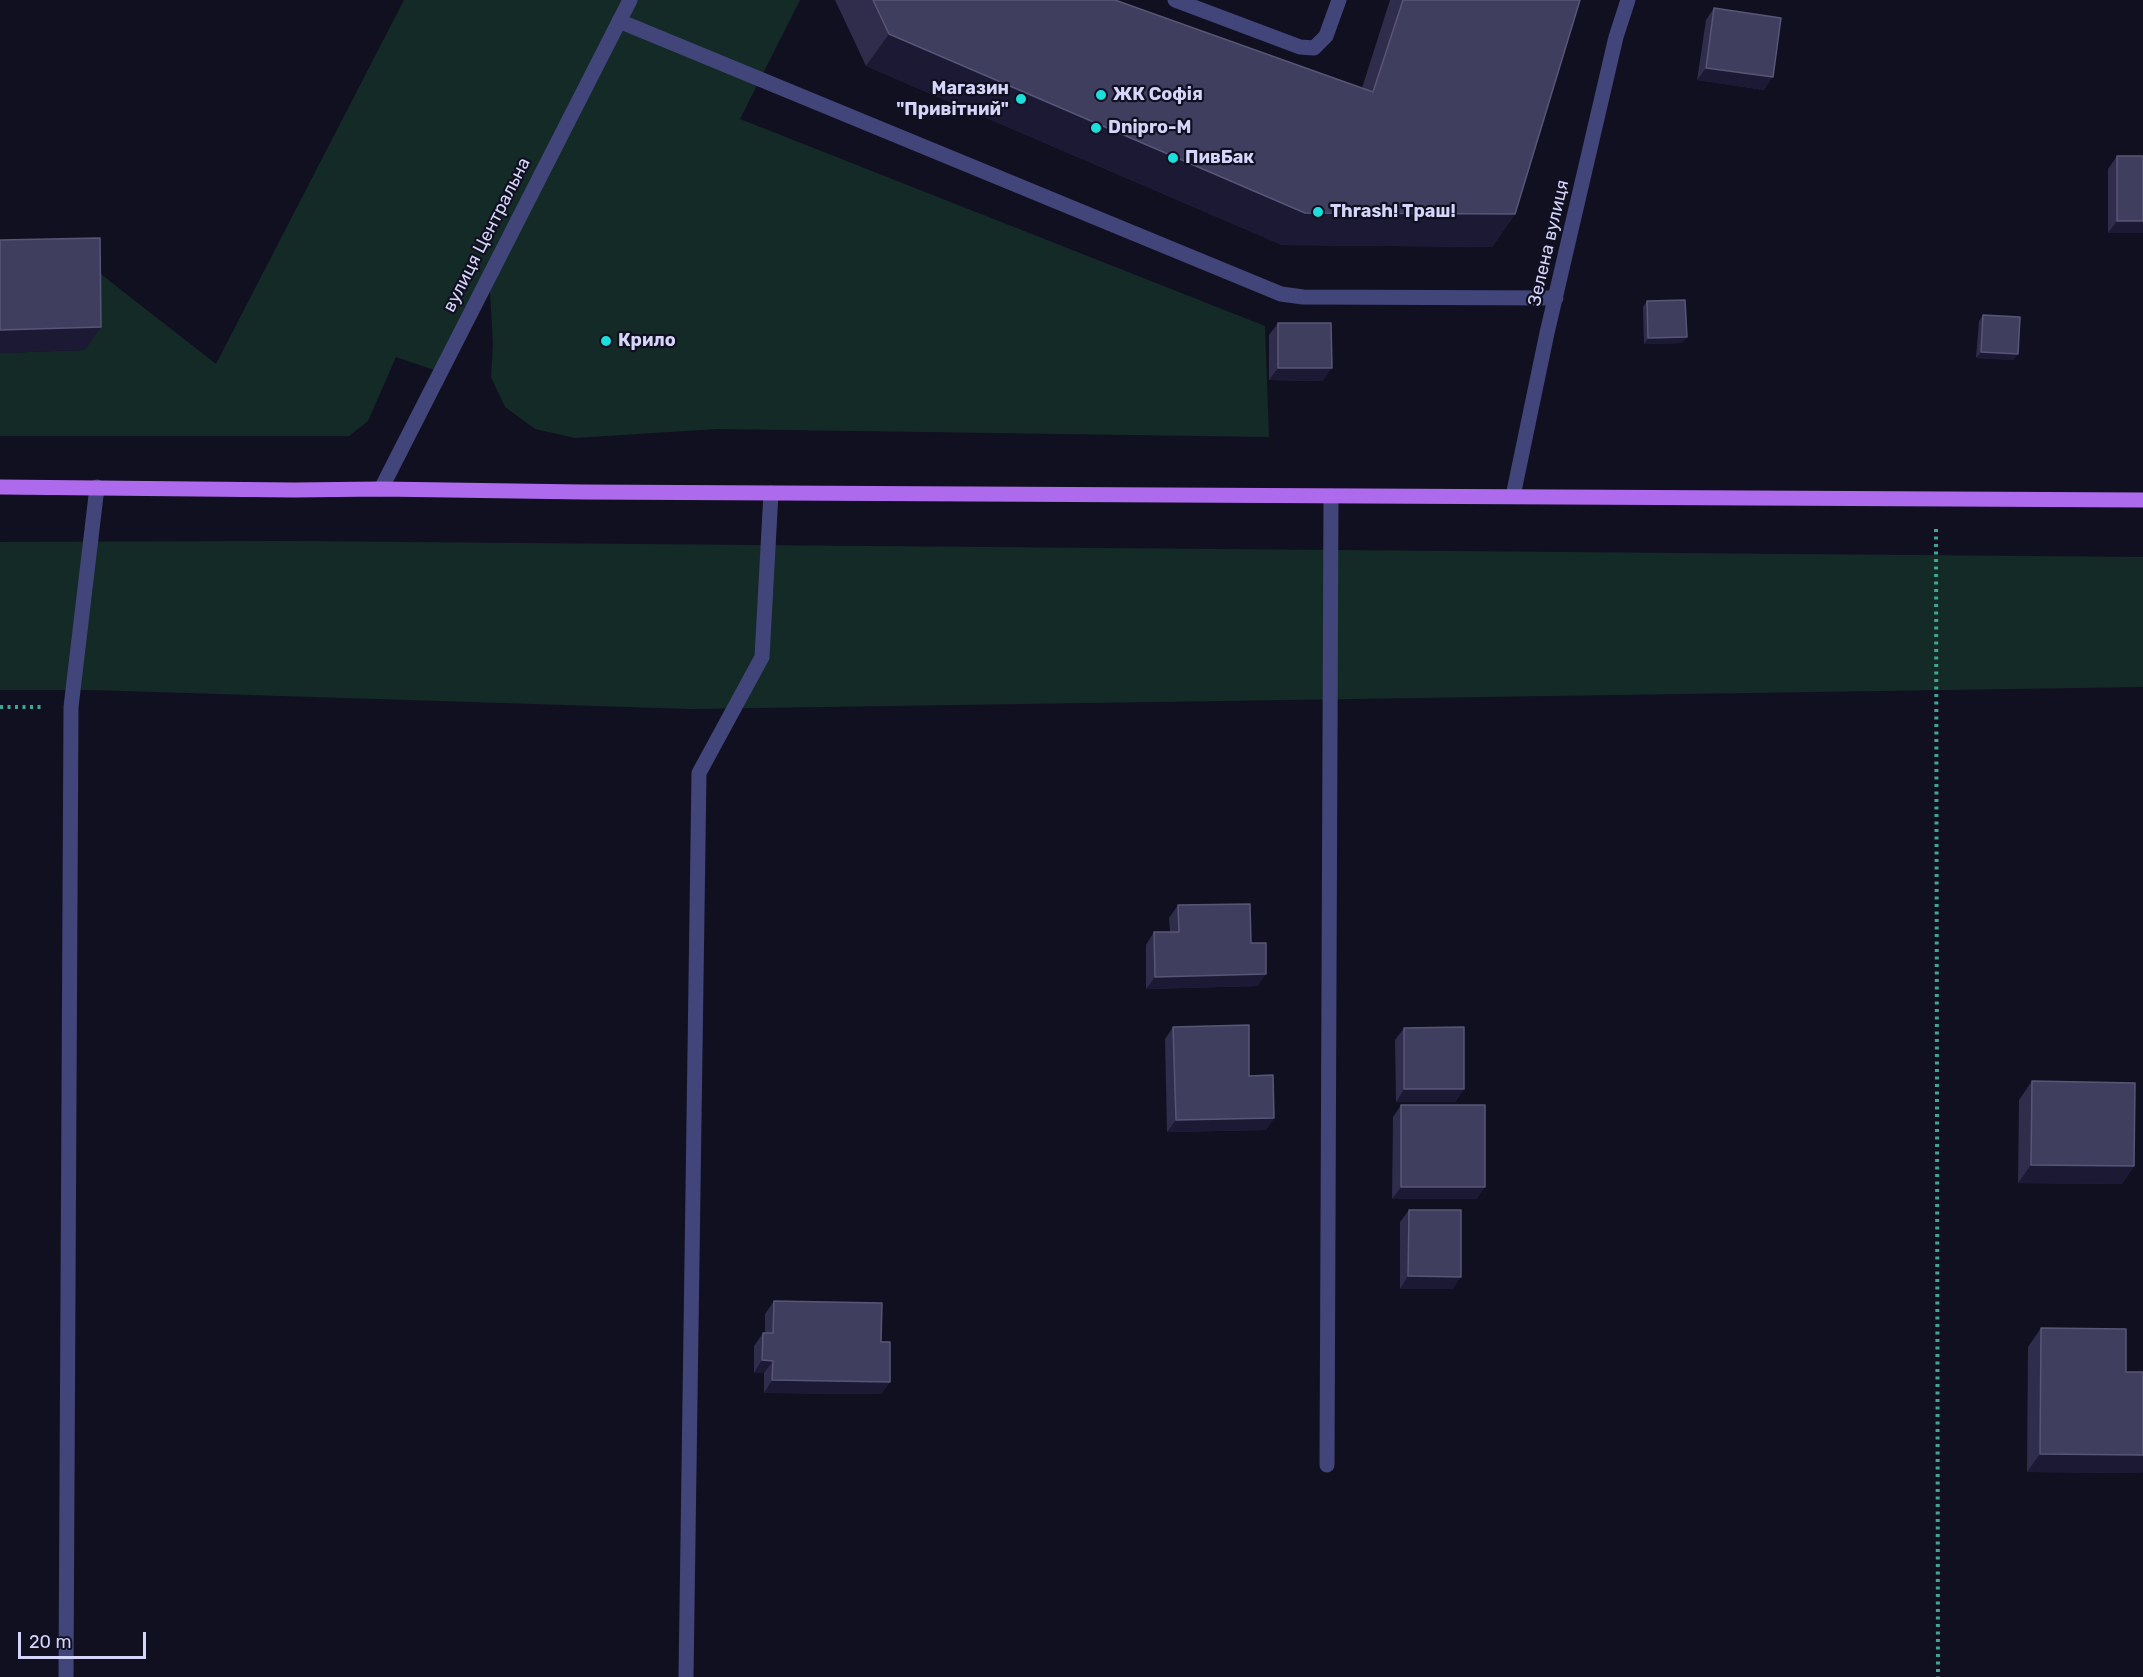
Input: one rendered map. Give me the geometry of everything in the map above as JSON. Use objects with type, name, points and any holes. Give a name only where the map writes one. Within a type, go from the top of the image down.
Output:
[{"type":"main road","points":[[0,487],[2143,500]]},
{"type":"street","name":"вулиця Центральна","points":[[381,489],[630,0]]},
{"type":"street","points":[[1175,0],[1300,47],[1314,48],[1326,36],[1339,0]]},
{"type":"street","name":"Зелена вулиця","points":[[1513,496],[1547,333],[1616,37],[1628,0]]},
{"type":"street","points":[[619,21],[1281,294],[1303,297],[1556,298]]},
{"type":"street","points":[[66,1677],[71,707],[98,487]]},
{"type":"street","points":[[686,1677],[699,772],[762,657],[771,493]]},
{"type":"street","points":[[1328,1465],[1331,496]]},
{"type":"path","points":[[1936,498],[1938,1677]]},
{"type":"path","points":[[0,707],[71,707]]},
{"type":"green space","points":[[404,0],[800,0],[740,119],[1265,326],[1269,437],[717,429],[575,438],[535,429],[505,407],[491,377],[493,344],[489,275],[440,372],[396,357],[368,421],[349,436],[0,436],[0,353],[85,350],[84,261],[216,364]]},
{"type":"green space","points":[[290,541],[2143,557],[2143,687],[692,709],[92,690],[0,690],[0,542]]},
{"type":"building","name":"ЖК Софія","points":[[873,0],[1115,0],[1373,92],[1403,0],[1580,0],[1515,214],[1305,213],[889,34]]},
{"type":"building","points":[[1714,8],[1781,18],[1773,77],[1706,68]]},
{"type":"building","points":[[2117,156],[2143,156],[2143,221],[2117,221]]},
{"type":"building","points":[[100,238],[101,327],[0,330],[0,240]]},
{"type":"building","points":[[1685,300],[1687,337],[1648,338],[1647,301]]},
{"type":"building","points":[[1983,315],[2020,317],[2018,354],[1981,352]]},
{"type":"building","points":[[1278,323],[1331,323],[1332,368],[1278,368]]},
{"type":"building","points":[[1250,904],[1251,943],[1266,943],[1266,974],[1155,977],[1154,932],[1179,932],[1178,905]]},
{"type":"building","points":[[1249,1025],[1249,1076],[1273,1075],[1274,1118],[1176,1120],[1173,1027]]},
{"type":"building","points":[[1464,1027],[1464,1089],[1404,1089],[1404,1028]]},
{"type":"building","points":[[2032,1081],[2135,1083],[2134,1166],[2031,1165]]},
{"type":"building","points":[[1401,1105],[1485,1105],[1485,1187],[1401,1187]]},
{"type":"building","points":[[1409,1210],[1461,1210],[1461,1277],[1408,1276]]},
{"type":"building","points":[[774,1301],[882,1303],[881,1342],[890,1342],[890,1382],[772,1380],[773,1361],[762,1360],[763,1333],[773,1333]]},
{"type":"building","points":[[2041,1328],[2126,1329],[2126,1372],[2143,1372],[2143,1455],[2040,1454]]},
{"type":"place","name":"ЖК Софія","points":[[1101,95]]},
{"type":"place","name":"Магазин \"Привітний\"","points":[[1021,99]]},
{"type":"place","name":"Dnipro-M","points":[[1096,128]]},
{"type":"place","name":"ПивБак","points":[[1173,158]]},
{"type":"place","name":"Thrash! Траш!","points":[[1318,212]]},
{"type":"place","name":"Крило","points":[[606,341]]}]
